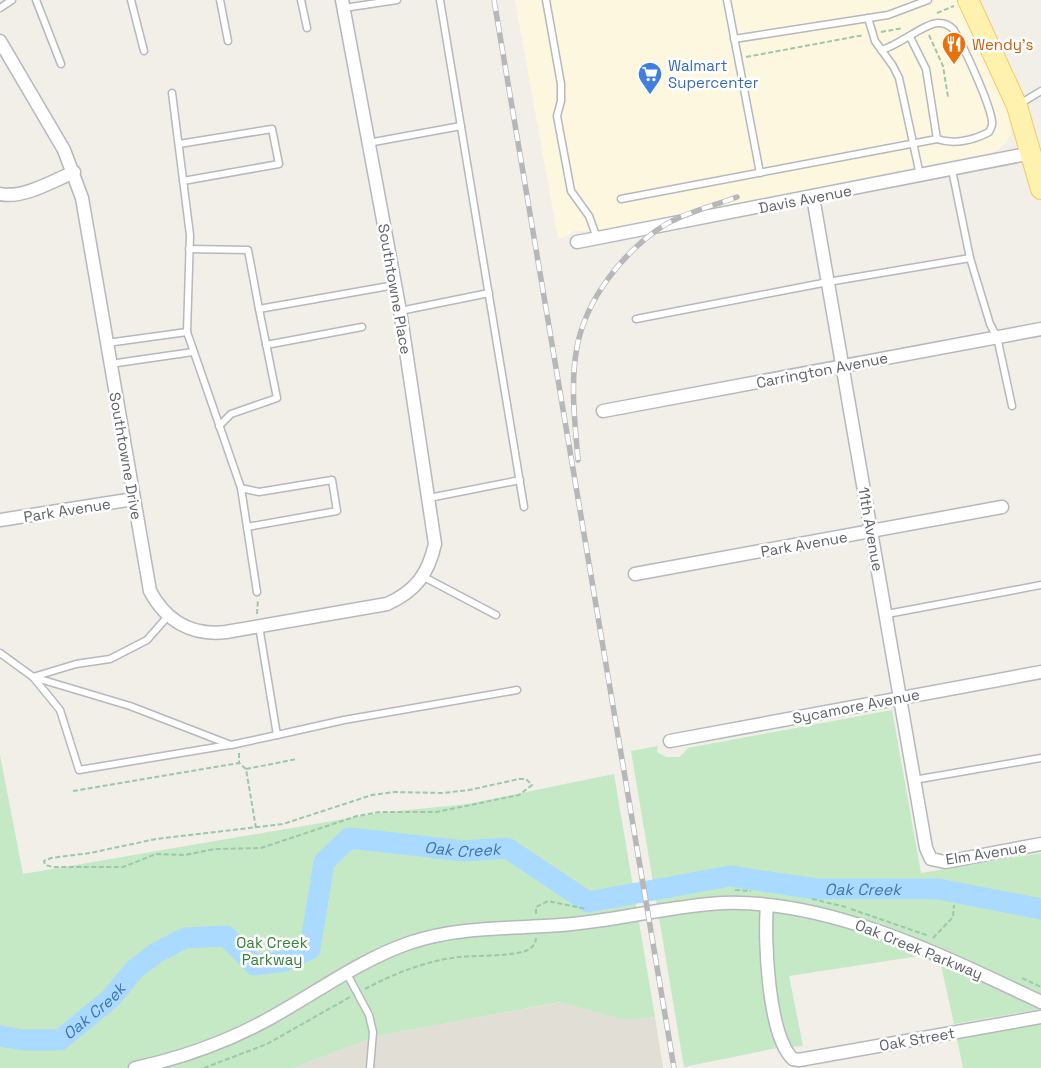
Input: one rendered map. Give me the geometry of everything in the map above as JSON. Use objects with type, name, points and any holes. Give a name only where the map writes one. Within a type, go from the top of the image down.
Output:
[{"type":"main road","points":[[961,3],[1017,106],[1041,189]]},
{"type":"street","name":"Southtowne Place","points":[[343,4],[400,312],[429,498],[435,544],[431,562],[424,577]]},
{"type":"street","name":"Southtowne Drive","points":[[0,40],[52,128],[74,172],[85,212],[150,591],[156,603],[168,616],[194,631],[212,634],[387,604],[402,597],[424,577]]},
{"type":"street","name":"Davis Avenue","points":[[577,242],[1032,153]]},
{"type":"street","points":[[0,194],[13,195],[74,172]]},
{"type":"street","name":"11th Avenue","points":[[813,197],[887,614],[926,848],[931,859]]},
{"type":"street","name":"Carrington Avenue","points":[[603,411],[1041,328]]},
{"type":"street","name":"Park Avenue","points":[[0,520],[134,499]]},
{"type":"street","name":"Park Avenue","points":[[636,574],[1002,507]]},
{"type":"street","name":"Sycamore Avenue","points":[[670,741],[1041,672]]},
{"type":"street","name":"Elm Avenue","points":[[931,859],[945,862],[1041,844]]},
{"type":"street","name":"Oak Creek Parkway","points":[[135,1068],[155,1064],[208,1046],[260,1023],[346,972],[408,943],[471,930],[561,925],[723,903],[767,906],[868,926],[983,974],[1041,1002]]},
{"type":"street","name":"Oak Street","points":[[767,906],[765,932],[768,979],[783,1042],[793,1059],[799,1060],[1041,1017]]},
{"type":"lane","points":[[0,8],[12,0]]},
{"type":"lane","points":[[36,0],[61,64]]},
{"type":"lane","points":[[131,0],[144,51]]},
{"type":"lane","points":[[220,0],[228,41]]},
{"type":"lane","points":[[301,0],[307,28]]},
{"type":"lane","points":[[343,4],[397,0]]},
{"type":"lane","points":[[440,0],[524,508]]},
{"type":"lane","points":[[546,0],[562,84],[562,101],[556,116],[571,191],[589,216],[598,238]]},
{"type":"lane","points":[[727,0],[760,173]]},
{"type":"lane","points":[[734,39],[901,12],[928,0]]},
{"type":"lane","points":[[868,18],[872,33],[899,78],[920,176]]},
{"type":"lane","points":[[621,199],[937,139],[955,142],[989,132],[992,121],[970,66],[952,29],[946,24],[937,22],[892,48],[881,50]]},
{"type":"lane","points":[[910,37],[926,69],[937,139]]},
{"type":"lane","points":[[1017,106],[1041,91]]},
{"type":"lane","points":[[172,93],[189,249],[187,332],[241,488],[257,592]]},
{"type":"lane","points":[[368,143],[461,126]]},
{"type":"lane","points":[[179,144],[272,129],[279,164],[183,181]]},
{"type":"lane","points":[[952,170],[970,258],[990,324],[997,337],[1012,406]]},
{"type":"lane","points":[[189,249],[248,250],[277,398],[231,414],[219,426]]},
{"type":"lane","points":[[636,319],[828,282],[970,258]]},
{"type":"lane","points":[[259,309],[395,285]]},
{"type":"lane","points":[[400,312],[489,292]]},
{"type":"lane","points":[[266,345],[362,327]]},
{"type":"lane","points":[[107,343],[187,332]]},
{"type":"lane","points":[[110,364],[193,352]]},
{"type":"lane","points":[[241,488],[259,492],[332,480],[338,511],[247,528]]},
{"type":"lane","points":[[429,498],[520,480]]},
{"type":"lane","points":[[424,577],[496,615]]},
{"type":"lane","points":[[887,614],[1041,584]]},
{"type":"lane","points":[[33,677],[76,664],[110,659],[147,640],[168,616]]},
{"type":"lane","points":[[259,626],[277,735]]},
{"type":"lane","points":[[0,653],[33,677],[60,710],[79,770],[231,745],[344,720],[518,690]]},
{"type":"lane","points":[[33,677],[130,706],[231,745]]},
{"type":"lane","points":[[914,780],[1041,758]]},
{"type":"lane","points":[[346,972],[369,1015],[373,1032],[370,1068]]},
{"type":"path","points":[[948,97],[943,66],[922,20],[961,3]]},
{"type":"path","points":[[738,58],[908,27]]},
{"type":"path","points":[[257,592],[259,626]]},
{"type":"path","points":[[246,769],[297,759]]},
{"type":"path","points":[[73,791],[239,763],[246,769],[256,828]]},
{"type":"path","points":[[519,779],[526,779],[532,785],[519,795],[436,812],[380,812],[357,816],[261,848],[215,849],[185,855],[156,854],[123,867],[53,867],[45,865],[44,861],[51,858],[156,839],[256,828],[283,824],[348,802],[379,794],[461,791],[519,779]]},
{"type":"path","points":[[933,938],[953,917],[954,905]]},
{"type":"path","points":[[204,1068],[268,1044],[358,993],[396,974],[426,963],[531,949],[536,943],[536,934]]},
{"type":"shaded area","points":[[515,0],[957,0],[982,50],[1007,108],[1012,125],[1011,133],[1006,143],[994,152],[599,230],[574,231],[566,237],[558,238]]},
{"type":"shaded area","points":[[561,1002],[625,1020],[655,1017],[663,1068],[293,1068],[378,1036]]},
{"type":"green space","points":[[892,710],[921,873],[1041,853],[1041,1009],[954,1024],[941,965],[919,956],[789,976],[803,1046],[777,1048],[684,1067],[631,751],[658,746],[657,752],[666,757],[680,757],[688,748]]},
{"type":"green space","name":"Oak Creek Parkway","points":[[0,755],[23,874],[379,813],[468,804],[614,774],[655,1017],[625,1020],[560,1002],[378,1036],[293,1068],[0,1068]]},
{"type":"green space","points":[[1041,1023],[1041,1068],[963,1068],[957,1039]]},
{"type":"waterway","name":"Oak Creek","points":[[0,1036],[23,1040],[60,1040],[111,998],[135,969],[156,953],[185,938],[226,936],[255,965],[284,961],[310,949],[324,862],[349,838],[464,851],[507,848],[588,902],[730,876],[817,889],[938,889],[1041,909]]},
{"type":"railway","points":[[494,0],[674,1068]]},
{"type":"railway","points":[[578,460],[574,403],[575,361],[582,329],[598,294],[608,278],[634,249],[663,226],[689,214],[737,197]]},
{"type":"place","name":"Wendy's","points":[[954,65]]},
{"type":"place","name":"Walmart Supercenter","points":[[650,95]]}]
